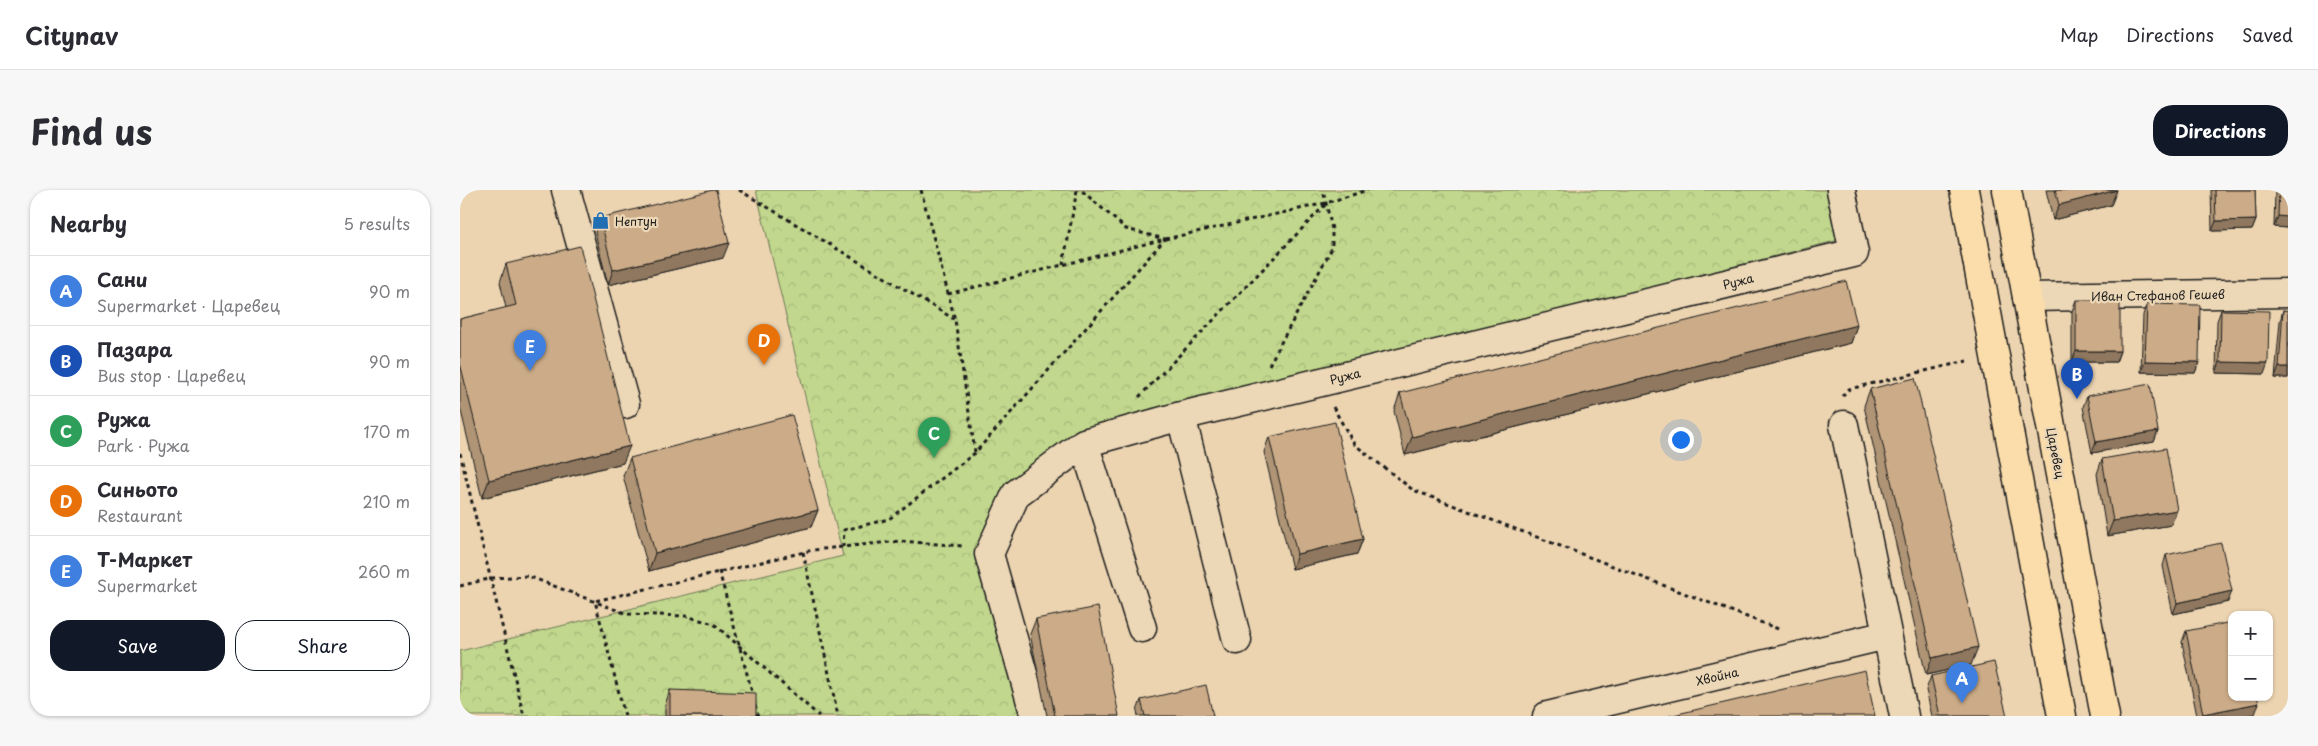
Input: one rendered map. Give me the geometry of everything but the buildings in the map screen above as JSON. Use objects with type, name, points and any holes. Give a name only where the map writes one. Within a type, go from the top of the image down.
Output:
[{"type":"main road","points":[[1964,190],[2062,716]]},
{"type":"main road","name":"Царевец","points":[[2007,190],[2105,716]]},
{"type":"street","points":[[566,190],[625,404]]},
{"type":"street","name":"Ружа","points":[[991,549],[1016,494],[1084,443],[1181,416],[1854,253],[1841,190]]},
{"type":"street","name":"Иван Стефанов Гешев","points":[[2027,297],[2288,293]]},
{"type":"street","points":[[1181,416],[1237,640]]},
{"type":"street","points":[[1844,424],[1904,716]]},
{"type":"street","points":[[1084,443],[1142,628]]},
{"type":"street","points":[[991,549],[988,554],[1035,716]]},
{"type":"street","name":"Хвойна","points":[[1547,716],[1887,635]]},
{"type":"path","points":[[739,190],[955,320]]},
{"type":"path","points":[[921,190],[955,320],[975,453]]},
{"type":"path","points":[[1063,265],[1077,190]]},
{"type":"path","points":[[1081,190],[1126,229],[1165,239]]},
{"type":"path","points":[[1250,399],[1332,248],[1332,229],[1323,190]]},
{"type":"path","points":[[948,294],[1165,239],[1326,203],[1368,190]]},
{"type":"path","points":[[1133,403],[1326,203]]},
{"type":"path","points":[[843,547],[844,530],[888,519],[975,453],[1165,239]]},
{"type":"path","points":[[1844,424],[1841,404],[1843,394],[1849,389],[1970,360]]},
{"type":"path","points":[[1320,382],[1354,444],[1413,490],[1784,631]]},
{"type":"path","points":[[460,453],[492,578],[524,716]]},
{"type":"path","points":[[595,601],[803,552],[900,541],[991,549]]},
{"type":"path","points":[[803,552],[838,716]]},
{"type":"path","points":[[719,571],[758,716]]},
{"type":"path","points":[[460,586],[492,578],[528,576],[628,614],[686,616],[714,624],[819,716]]},
{"type":"path","points":[[595,601],[625,716]]},
{"type":"green space","points":[[756,190],[1832,190],[1843,239],[1091,428],[1007,488],[974,555],[1021,716],[460,716],[460,651],[843,556]]},
{"type":"place","name":"Нептун","points":[[601,221]]},
{"type":"place","name":"Синьото","points":[[764,365]]},
{"type":"place","name":"Т-Маркет","points":[[530,371]]},
{"type":"place","name":"Пазара","points":[[2077,399]]},
{"type":"place","name":"Ружа","points":[[934,458]]},
{"type":"place","name":"Сани","points":[[1962,703]]}]
